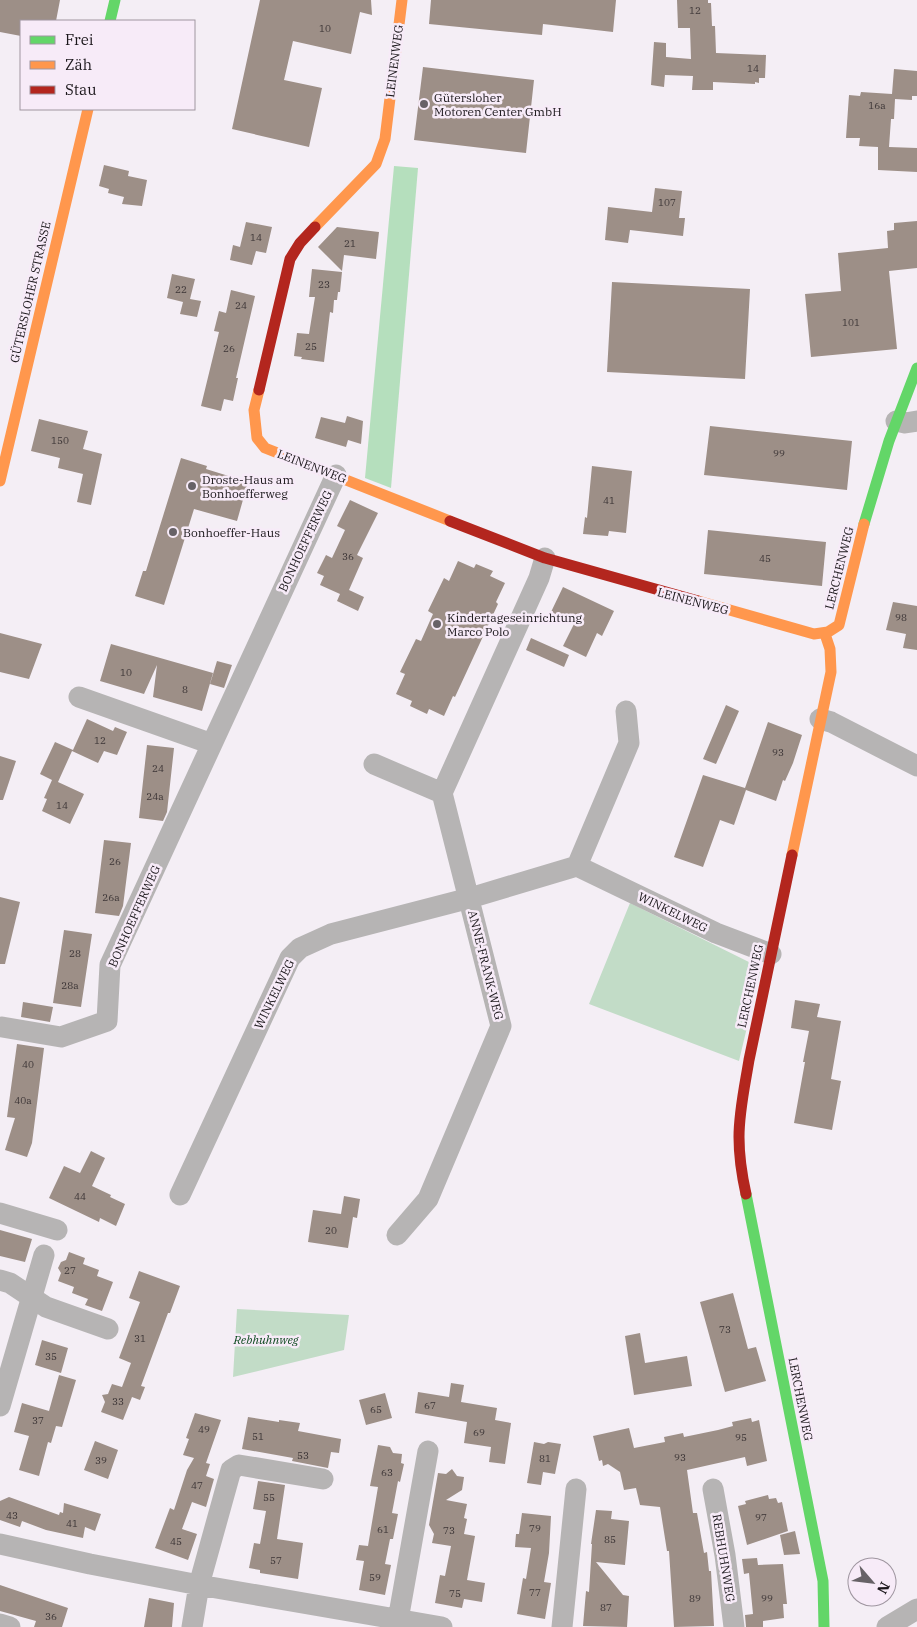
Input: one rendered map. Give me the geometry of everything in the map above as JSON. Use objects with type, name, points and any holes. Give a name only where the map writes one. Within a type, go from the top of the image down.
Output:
[{"type":"street","points":[[110,20],[115,0]]},
{"type":"street","name":"LEINENWEG","points":[[402,0],[385,139],[376,164],[300,243],[290,258],[254,410],[256,438],[265,448],[336,474],[545,558],[814,634],[825,634]]},
{"type":"street","name":"GÜTERSLOHER STRASSE","points":[[0,481],[88,110]]},
{"type":"street","name":"LERCHENWEG","points":[[824,1627],[823,1581],[748,1207],[742,1174],[739,1136],[749,1060],[831,672],[830,649],[825,634],[834,631],[839,625],[867,513],[896,420],[917,368]]},
{"type":"street","points":[[896,420],[905,423],[917,421]]},
{"type":"street","name":"BONHOEFFERWEG","points":[[2,1026],[60,1037],[107,1021],[110,965],[336,474]]},
{"type":"street","points":[[374,764],[442,793],[540,578],[545,558]]},
{"type":"street","points":[[79,697],[212,744]]},
{"type":"street","points":[[577,866],[628,743],[626,711]]},
{"type":"street","points":[[820,719],[831,722],[917,766]]},
{"type":"street","name":"ANNE-FRANK-WEG","points":[[397,1235],[428,1199],[501,1026],[442,793]]},
{"type":"street","name":"WINKELWEG","points":[[180,1195],[290,958],[300,948],[331,934],[470,898],[577,866],[716,933],[771,954]]},
{"type":"street","points":[[0,1213],[57,1230]]},
{"type":"street","points":[[0,1406],[44,1255]]},
{"type":"street","points":[[0,1280],[10,1283],[46,1307],[108,1329]]},
{"type":"street","points":[[398,1620],[428,1451]]},
{"type":"street","points":[[192,1627],[199,1585],[231,1470],[239,1465],[323,1479]]},
{"type":"street","points":[[562,1627],[576,1489]]},
{"type":"street","name":"REBHUHNWEG","points":[[712,1489],[725,1555],[734,1627]]},
{"type":"street","points":[[0,1544],[199,1585],[442,1627]]},
{"type":"street","points":[[887,1627],[917,1609]]},
{"type":"street","points":[[0,1624],[10,1627]]},
{"type":"green space","points":[[394,166],[418,168],[391,488],[365,478]]},
{"type":"green space","points":[[630,903],[761,968],[739,1061],[589,1004]]},
{"type":"green space","name":"Rebhuhnweg","points":[[237,1309],[349,1315],[344,1350],[233,1377]]},
{"type":"building","points":[[0,0],[60,0],[56,20],[20,20],[20,36],[0,32]]},
{"type":"building","points":[[260,0],[371,0],[372,15],[360,12],[351,54],[293,41],[284,80],[322,88],[309,147],[232,129]]},
{"type":"building","points":[[431,0],[616,0],[613,32],[543,24],[542,35],[429,24]]},
{"type":"building","points":[[677,0],[708,0],[708,3],[711,3],[712,26],[715,26],[716,53],[766,55],[765,78],[759,78],[759,83],[755,82],[755,84],[713,82],[713,90],[692,90],[693,76],[665,75],[664,87],[651,85],[654,42],[666,43],[666,57],[691,59],[690,28],[678,28]]},
{"type":"building","points":[[423,67],[534,80],[526,153],[414,140]]},
{"type":"building","points":[[894,69],[917,71],[917,96],[912,96],[912,100],[895,99],[889,147],[917,148],[917,172],[878,170],[878,147],[859,146],[860,138],[846,138],[849,95],[860,96],[861,92],[892,94]]},
{"type":"building","points":[[104,165],[129,171],[128,176],[147,180],[142,206],[122,204],[124,197],[108,193],[109,189],[99,186]]},
{"type":"building","points":[[655,188],[682,191],[679,218],[685,218],[683,236],[630,230],[628,243],[605,240],[608,207],[652,212]]},
{"type":"building","points":[[917,221],[917,268],[889,271],[897,349],[811,357],[805,294],[841,291],[838,253],[888,248],[887,231],[894,230],[894,223]]},
{"type":"building","points":[[246,222],[272,227],[266,253],[256,251],[252,265],[230,260],[233,245],[240,247]]},
{"type":"building","points":[[337,227],[379,232],[376,259],[344,255],[342,271],[318,247]]},
{"type":"building","points":[[312,269],[342,272],[340,292],[338,292],[337,300],[334,300],[333,313],[330,312],[324,362],[301,359],[302,357],[294,356],[297,333],[309,334],[315,297],[309,297]]},
{"type":"building","points":[[172,274],[195,279],[190,299],[201,301],[197,317],[180,314],[183,302],[167,298]]},
{"type":"building","points":[[612,282],[750,289],[745,379],[607,372]]},
{"type":"building","points":[[231,290],[255,296],[236,378],[238,378],[233,401],[224,399],[221,411],[201,406],[219,332],[214,331],[219,311],[226,313]]},
{"type":"building","points":[[347,416],[363,421],[361,444],[348,440],[346,447],[315,438],[321,417],[345,423]]},
{"type":"building","points":[[39,419],[88,431],[83,449],[102,454],[91,505],[77,502],[83,474],[58,468],[60,458],[31,451]]},
{"type":"building","points":[[710,426],[852,441],[847,490],[704,475]]},
{"type":"building","name":"Bonhoeffer-Haus","points":[[181,458],[207,466],[206,469],[248,482],[237,521],[194,509],[164,605],[135,596],[143,571],[146,571]]},
{"type":"building","points":[[592,466],[632,471],[626,533],[609,531],[608,536],[583,534],[585,517],[587,518]]},
{"type":"building","points":[[350,500],[378,513],[357,555],[363,558],[349,590],[364,597],[358,611],[337,601],[340,594],[320,585],[324,576],[317,573],[326,555],[332,558],[345,530],[337,526]]},
{"type":"building","points":[[708,530],[826,542],[822,586],[704,574]]},
{"type":"building","points":[[458,561],[474,568],[476,564],[493,571],[490,576],[505,583],[496,602],[498,604],[455,697],[453,696],[444,716],[429,709],[427,714],[410,706],[412,701],[396,694],[405,674],[400,672],[416,639],[421,641],[433,614],[428,611],[444,578],[449,581]]},
{"type":"building","points":[[563,587],[614,611],[602,636],[597,633],[586,657],[563,646],[574,624],[551,612]]},
{"type":"building","points":[[893,602],[917,606],[917,650],[903,648],[906,634],[886,630]]},
{"type":"building","points":[[0,633],[42,644],[29,679],[0,672]]},
{"type":"building","points":[[531,638],[569,655],[564,667],[526,650]]},
{"type":"building","points":[[111,644],[213,673],[202,711],[153,697],[157,665],[144,694],[100,681]]},
{"type":"building","points":[[217,661],[232,665],[224,688],[210,684]]},
{"type":"building","points":[[726,705],[739,711],[716,764],[703,759]]},
{"type":"building","points":[[87,719],[113,731],[115,727],[127,732],[117,755],[104,751],[98,763],[72,751],[58,782],[84,794],[70,824],[42,811],[47,799],[44,798],[52,780],[40,774],[55,742],[73,750]]},
{"type":"building","points":[[768,722],[802,735],[793,763],[785,781],[783,780],[776,801],[746,790],[734,825],[720,820],[703,867],[674,857],[703,775],[745,788]]},
{"type":"building","points":[[147,745],[174,748],[167,812],[163,821],[139,818]]},
{"type":"building","points":[[0,756],[16,761],[3,800],[0,800]]},
{"type":"building","points":[[104,840],[131,843],[123,906],[119,916],[95,913]]},
{"type":"building","points":[[0,897],[20,902],[5,964],[0,964]]},
{"type":"building","points":[[64,930],[92,934],[81,1007],[53,1003]]},
{"type":"building","points":[[795,1000],[820,1004],[817,1017],[841,1021],[831,1079],[841,1081],[832,1130],[794,1123],[809,1031],[791,1028]]},
{"type":"building","points":[[23,1002],[53,1007],[50,1022],[21,1017]]},
{"type":"building","points":[[17,1044],[44,1048],[32,1143],[27,1157],[5,1150],[15,1118],[7,1117]]},
{"type":"building","points":[[91,1151],[105,1158],[92,1186],[125,1204],[116,1226],[100,1218],[99,1222],[49,1198],[64,1166],[80,1173]]},
{"type":"building","points":[[344,1196],[360,1199],[357,1218],[353,1217],[348,1248],[308,1242],[313,1210],[341,1214]]},
{"type":"building","points":[[0,1230],[32,1239],[25,1262],[0,1256]]},
{"type":"building","points":[[69,1252],[85,1258],[83,1264],[99,1270],[97,1276],[113,1282],[102,1311],[85,1305],[88,1299],[72,1293],[74,1287],[58,1281],[61,1273],[58,1268],[61,1262],[66,1260]]},
{"type":"building","points":[[139,1271],[180,1286],[141,1386],[145,1387],[140,1400],[132,1397],[123,1420],[101,1412],[105,1402],[102,1395],[108,1394],[112,1384],[122,1387],[131,1363],[119,1358],[140,1302],[129,1298]]},
{"type":"building","points":[[733,1293],[748,1349],[756,1347],[766,1381],[725,1392],[700,1302]]},
{"type":"building","points":[[640,1333],[645,1363],[687,1356],[692,1386],[634,1395],[625,1336]]},
{"type":"building","points":[[42,1340],[68,1348],[61,1373],[35,1365]]},
{"type":"building","points":[[59,1375],[76,1380],[62,1427],[56,1426],[51,1443],[48,1442],[39,1476],[19,1470],[29,1436],[14,1432],[22,1403],[49,1411]]},
{"type":"building","points":[[451,1383],[464,1385],[461,1402],[497,1408],[495,1420],[511,1423],[505,1464],[489,1462],[491,1447],[464,1443],[467,1422],[415,1413],[418,1392],[449,1397]]},
{"type":"building","points":[[385,1393],[392,1418],[366,1425],[359,1400]]},
{"type":"building","points":[[195,1413],[221,1420],[206,1463],[210,1464],[206,1476],[214,1479],[206,1507],[192,1502],[182,1529],[197,1534],[188,1560],[155,1548],[170,1508],[174,1510],[187,1470],[194,1458],[183,1455],[189,1439],[186,1438]]},
{"type":"building","points":[[248,1417],[300,1423],[298,1431],[341,1439],[339,1453],[331,1452],[328,1468],[292,1461],[293,1458],[242,1449]]},
{"type":"building","points":[[751,1418],[752,1422],[759,1420],[767,1461],[747,1466],[745,1457],[687,1470],[693,1513],[697,1513],[704,1553],[707,1552],[709,1571],[711,1571],[714,1626],[674,1627],[669,1551],[667,1551],[660,1507],[640,1505],[636,1488],[624,1490],[620,1472],[608,1464],[603,1466],[602,1460],[599,1461],[593,1436],[629,1428],[634,1448],[665,1442],[664,1437],[683,1433],[684,1437],[718,1430],[733,1426],[732,1422]]},
{"type":"building","points":[[95,1441],[118,1450],[108,1479],[84,1470]]},
{"type":"building","points":[[534,1442],[561,1444],[555,1474],[543,1472],[541,1485],[527,1483]]},
{"type":"building","points":[[378,1445],[390,1447],[393,1453],[402,1454],[401,1463],[404,1464],[400,1482],[398,1481],[392,1513],[398,1514],[385,1564],[391,1565],[385,1595],[359,1590],[364,1561],[356,1560],[359,1545],[368,1546],[378,1487],[370,1486]]},
{"type":"building","points":[[452,1469],[457,1476],[464,1477],[462,1490],[446,1500],[467,1504],[464,1518],[467,1519],[464,1534],[475,1536],[467,1580],[485,1583],[482,1602],[464,1599],[462,1608],[435,1603],[440,1575],[445,1576],[451,1546],[432,1543],[434,1534],[429,1525],[438,1473],[446,1474]]},
{"type":"building","points":[[258,1481],[285,1485],[277,1539],[303,1543],[298,1579],[260,1573],[260,1570],[249,1568],[254,1543],[260,1544],[266,1511],[253,1509]]},
{"type":"building","points":[[768,1495],[769,1499],[776,1498],[778,1503],[782,1502],[788,1531],[747,1545],[738,1506],[746,1504],[745,1501]]},
{"type":"building","points":[[9,1497],[59,1515],[60,1512],[63,1513],[64,1503],[101,1514],[95,1531],[85,1527],[83,1538],[46,1530],[22,1521],[20,1527],[0,1520],[0,1501]]},
{"type":"building","points":[[596,1510],[612,1511],[611,1519],[629,1521],[625,1565],[596,1562],[623,1595],[629,1596],[627,1627],[583,1626],[586,1591],[589,1592],[591,1544]]},
{"type":"building","points":[[522,1513],[551,1516],[549,1553],[544,1582],[551,1583],[545,1619],[517,1614],[523,1578],[526,1579],[531,1548],[515,1547],[516,1534],[519,1534]]},
{"type":"building","points":[[795,1531],[800,1554],[784,1555],[780,1535]]},
{"type":"building","points":[[757,1558],[758,1565],[783,1564],[787,1604],[783,1604],[784,1618],[763,1621],[763,1627],[746,1627],[745,1615],[753,1614],[749,1573],[744,1574],[742,1559]]},
{"type":"building","points":[[0,1585],[68,1608],[62,1627],[34,1627],[36,1621],[0,1611]]},
{"type":"building","points":[[149,1598],[174,1603],[172,1627],[144,1627]]},
{"type":"traffic: fast","points":[[110,20],[115,0]]},
{"type":"traffic: fast","points":[[864,524],[889,441],[917,368]]},
{"type":"traffic: fast","points":[[746,1194],[823,1581],[824,1627]]},
{"type":"traffic: slow","points":[[315,227],[376,164],[385,139],[402,0]]},
{"type":"traffic: slow","points":[[0,481],[88,110]]},
{"type":"traffic: slow","points":[[259,390],[254,410],[257,438],[265,448],[450,521]]},
{"type":"traffic: slow","points":[[698,601],[814,634],[828,632],[839,625],[864,524]]},
{"type":"traffic: slow","points":[[792,855],[831,672],[830,649],[825,634]]},
{"type":"traffic: jam","points":[[259,390],[290,259],[300,243],[315,227]]},
{"type":"traffic: jam","points":[[450,521],[545,558],[698,601]]},
{"type":"traffic: jam","points":[[746,1194],[740,1151],[739,1127],[741,1108],[749,1060],[792,855]]},
{"type":"place","name":"Gütersloher Motoren Center GmbH","points":[[424,104]]},
{"type":"place","name":"Droste-Haus am Bonhoefferweg","points":[[192,486]]},
{"type":"place","name":"Bonhoeffer-Haus","points":[[173,532]]},
{"type":"place","name":"Kindertageseinrichtung Marco Polo","points":[[437,624]]}]
